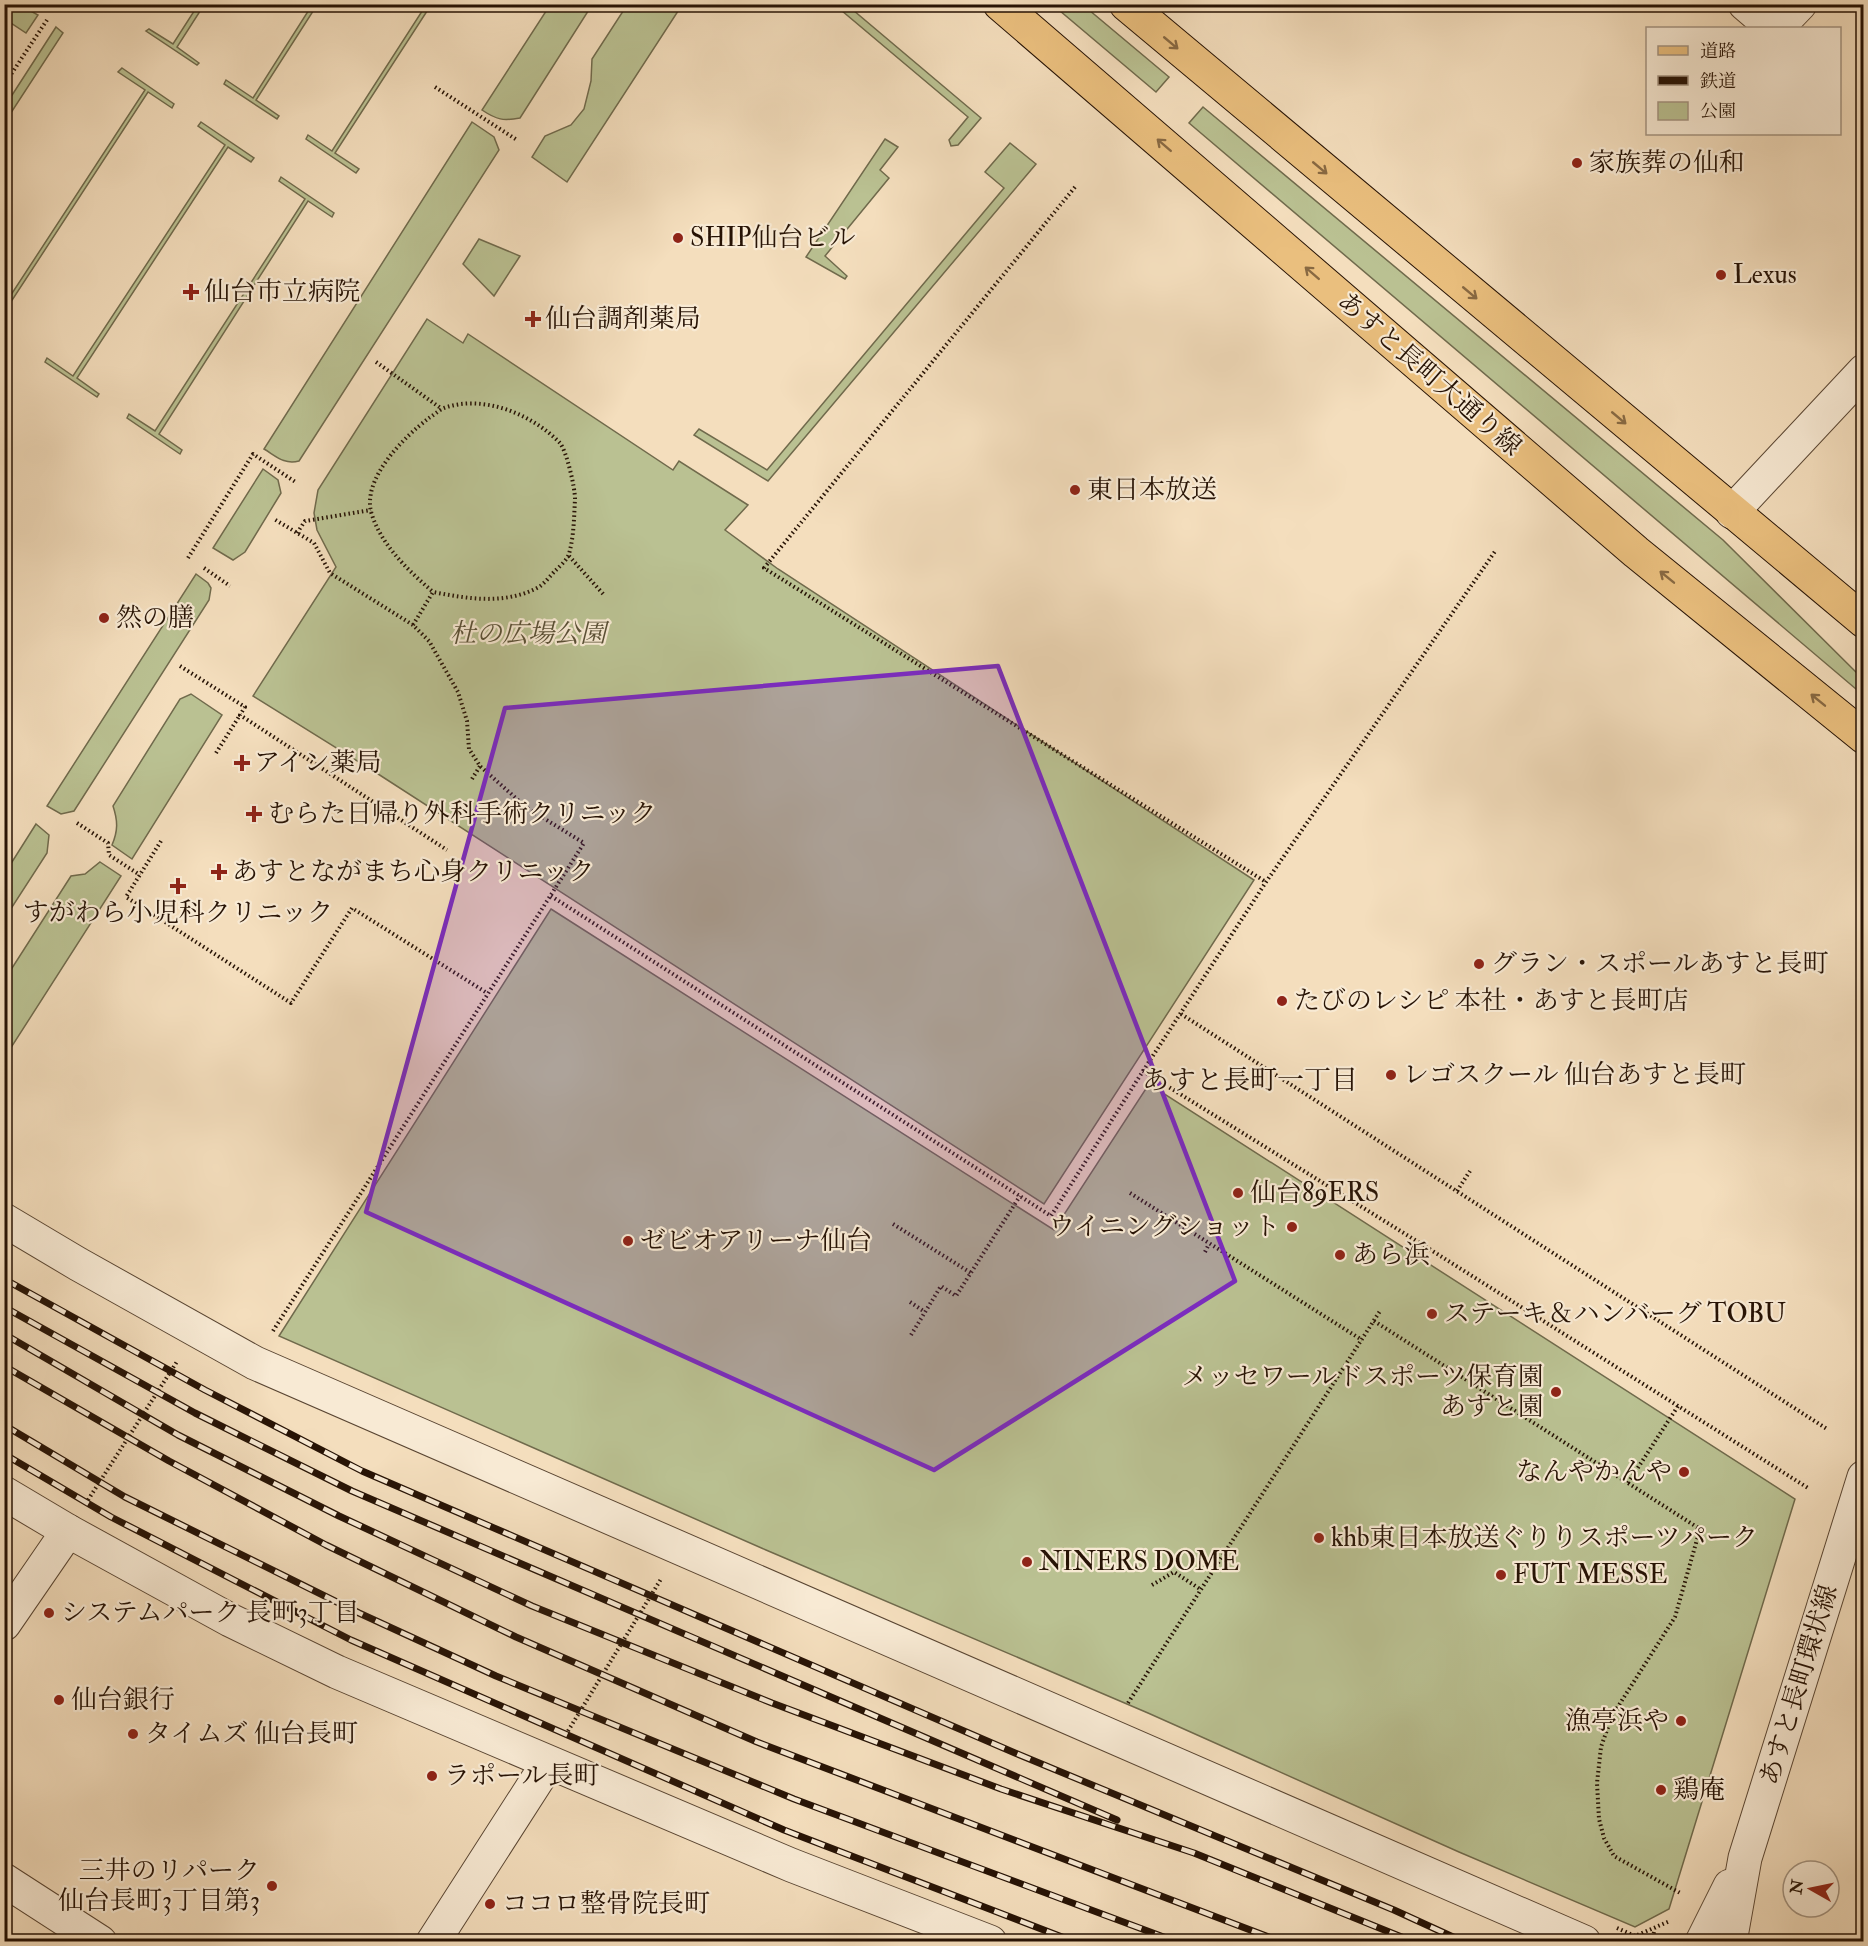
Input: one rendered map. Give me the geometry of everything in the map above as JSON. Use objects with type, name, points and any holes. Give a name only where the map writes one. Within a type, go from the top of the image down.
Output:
[{"type":"main road","name":"あすと長町大通り線","points":[[1000,4],[1636,552],[1863,737]]},
{"type":"main road","points":[[1126,4],[1863,621]]},
{"type":"street","points":[[1745,4],[1774,27]]},
{"type":"street","points":[[1776,27],[1800,4]]},
{"type":"street","points":[[1732,512],[1863,371]]},
{"type":"street","points":[[4,1220],[255,1364],[1584,1941]]},
{"type":"street","name":"あすと長町環状線","points":[[1730,1941],[1745,1858],[1863,1478]]},
{"type":"street","points":[[4,1493],[76,1518],[230,1620],[337,1672],[791,1865],[990,1941]]},
{"type":"street","points":[[4,1624],[76,1518]]},
{"type":"street","points":[[433,1941],[548,1763]]},
{"type":"street","name":"あすと長町環状線","points":[[1702,1941],[1745,1858]]},
{"type":"street","points":[[4,1880],[100,1941]]},
{"type":"path","points":[[4,85],[47,20]]},
{"type":"path","points":[[435,87],[517,140]]},
{"type":"path","points":[[1075,187],[765,568],[1266,882]]},
{"type":"path","points":[[376,362],[442,408]]},
{"type":"path","points":[[484,403],[538,425],[561,445],[575,490],[574,523],[569,556],[540,586],[507,598],[478,600],[433,592],[405,567],[385,539],[371,510],[371,493],[380,470],[405,440],[442,408],[462,404],[484,403]]},
{"type":"path","points":[[188,558],[253,454],[297,483]]},
{"type":"path","points":[[297,533],[305,521],[371,510]]},
{"type":"path","points":[[268,1338],[584,843],[527,808],[480,766],[469,749],[467,721],[458,692],[429,641],[413,625],[330,573],[314,543],[274,519]]},
{"type":"path","points":[[551,896],[1051,1216],[1266,882],[1496,550]]},
{"type":"path","points":[[569,556],[605,596]]},
{"type":"path","points":[[204,568],[230,586]]},
{"type":"path","points":[[413,625],[433,592]]},
{"type":"path","points":[[180,666],[245,707],[216,753]]},
{"type":"path","points":[[240,716],[447,850]]},
{"type":"path","points":[[472,779],[480,766]]},
{"type":"path","points":[[77,823],[108,843],[109,855],[140,875]]},
{"type":"path","points":[[161,841],[126,897],[291,1004],[352,908],[487,993]]},
{"type":"path","points":[[1181,1014],[1827,1429]]},
{"type":"path","points":[[1143,1071],[1808,1488]]},
{"type":"path","points":[[1457,1191],[1470,1171]]},
{"type":"path","points":[[1130,1193],[1362,1340]]},
{"type":"path","points":[[911,1335],[941,1286],[956,1296],[1020,1196]]},
{"type":"path","points":[[893,1224],[971,1273]]},
{"type":"path","points":[[1205,1252],[1209,1244]]},
{"type":"path","points":[[1412,1261],[1423,1245]]},
{"type":"path","points":[[909,1302],[925,1312]]},
{"type":"path","points":[[1124,1709],[1380,1311]]},
{"type":"path","points":[[1374,1321],[1700,1529],[1675,1617],[1612,1716],[1601,1748],[1597,1783],[1599,1819],[1604,1838],[1614,1857],[1682,1894]]},
{"type":"path","points":[[76,1518],[182,1353]]},
{"type":"path","points":[[1628,1483],[1678,1406]]},
{"type":"path","points":[[1152,1585],[1174,1572],[1200,1589]]},
{"type":"path","points":[[548,1763],[662,1578],[651,1574]]},
{"type":"path","points":[[1614,1927],[1635,1936],[1674,1919]]},
{"type":"path","points":[[1651,1941],[1656,1928]]},
{"type":"highlighted area","points":[[998,666],[1235,1281],[934,1470],[366,1212],[505,708]]},
{"type":"green space","points":[[4,5],[20,5],[38,15],[26,33],[5,19]]},
{"type":"green space","points":[[198,5],[204,5],[177,47],[199,63],[197,65],[146,31],[149,29],[173,44]]},
{"type":"green space","points":[[312,5],[317,5],[256,100],[279,116],[277,119],[224,84],[226,80],[253,98]]},
{"type":"green space","points":[[426,5],[431,5],[335,153],[359,169],[356,173],[306,139],[308,135],[332,151]]},
{"type":"green space","points":[[550,5],[592,5],[520,118],[496,118],[482,110]]},
{"type":"green space","points":[[627,5],[682,5],[567,182],[532,157],[545,136],[571,125],[584,109],[591,81],[592,59]]},
{"type":"green space","points":[[835,5],[847,5],[981,118],[958,145],[951,146],[949,140],[968,117]]},
{"type":"green space","points":[[1053,5],[1083,5],[1169,77],[1156,92]]},
{"type":"green space","points":[[56,27],[63,33],[5,122],[5,106]]},
{"type":"green space","points":[[122,68],[174,104],[172,108],[148,92],[5,311],[5,304],[145,90],[118,72]]},
{"type":"green space","points":[[1203,107],[1723,540],[1863,679],[1863,695],[1189,123]]},
{"type":"green space","points":[[201,122],[254,158],[251,162],[228,147],[77,378],[99,394],[97,397],[45,362],[47,358],[73,376],[225,145],[198,126]]},
{"type":"green space","points":[[472,122],[494,137],[499,150],[299,461],[289,462],[276,457],[264,449]]},
{"type":"green space","points":[[885,139],[898,147],[880,170],[889,178],[825,256],[847,276],[845,279],[806,257]]},
{"type":"green space","points":[[1010,143],[1036,164],[768,481],[694,435],[699,429],[767,470],[1004,188],[985,172]]},
{"type":"green space","points":[[281,177],[334,213],[332,217],[308,201],[159,434],[182,450],[180,454],[127,418],[129,414],[155,431],[305,199],[279,181]]},
{"type":"green space","points":[[479,239],[520,256],[494,296],[463,264]]},
{"type":"green space","name":"杜の広場公園","points":[[427,319],[463,343],[468,334],[673,470],[679,461],[748,505],[725,530],[778,569],[1254,880],[1044,1204],[375,772],[253,696],[336,567],[317,530],[314,513],[318,490]]},
{"type":"green space","points":[[263,469],[278,480],[281,493],[245,552],[233,560],[213,548]]},
{"type":"green space","points":[[196,574],[211,588],[209,600],[74,811],[61,814],[47,806]]},
{"type":"green space","points":[[191,694],[222,715],[132,859],[112,845],[117,826],[113,806],[180,699]]},
{"type":"green space","points":[[36,824],[49,835],[47,853],[5,918],[5,873]]},
{"type":"green space","points":[[100,862],[121,876],[5,1057],[5,979],[71,876],[85,874]]},
{"type":"green space","name":"khb東日本放送ぐりりスポーツパーク","points":[[551,909],[1054,1230],[1149,1084],[1795,1499],[1669,1909],[1635,1927],[279,1336]]},
{"type":"railway","points":[[4,1279],[205,1390],[362,1471],[1015,1753],[1394,1910],[1464,1942]]},
{"type":"railway","points":[[4,1307],[195,1413],[352,1491],[1117,1820]]},
{"type":"railway","points":[[4,1334],[178,1435],[339,1516],[532,1606],[772,1703],[1001,1789],[1194,1853],[1414,1942]]},
{"type":"railway","points":[[4,1366],[169,1461],[326,1545],[516,1637],[757,1742],[1282,1942]]},
{"type":"railway","points":[[4,1425],[125,1497],[359,1613],[496,1676],[794,1799],[1177,1942]]},
{"type":"railway","points":[[4,1454],[111,1517],[351,1640],[784,1830],[1075,1942]]},
{"type":"place","name":"家族葬の仙和","points":[[1577,163]]},
{"type":"place","name":"SHIP仙台ビル","points":[[678,238]]},
{"type":"place","name":"Lexus","points":[[1721,275]]},
{"type":"place","name":"仙台市立病院","points":[[191,292]]},
{"type":"place","name":"仙台調剤薬局","points":[[533,319]]},
{"type":"place","name":"東日本放送","points":[[1075,490]]},
{"type":"place","name":"然の膳","points":[[104,618]]},
{"type":"place","name":"アイン薬局","points":[[242,763]]},
{"type":"place","name":"むらた日帰り外科手術クリニック","points":[[254,814]]},
{"type":"place","name":"あすとながまち心身クリニック","points":[[219,872]]},
{"type":"place","name":"すがわら小児科クリニック","points":[[178,886]]},
{"type":"place","name":"グラン・スポールあすと長町","points":[[1479,964]]},
{"type":"place","name":"たびのレシピ 本社・あすと長町店","points":[[1282,1001]]},
{"type":"place","name":"レゴスクール 仙台あすと長町","points":[[1391,1075]]},
{"type":"place","name":"仙台89ERS","points":[[1238,1193]]},
{"type":"place","name":"ウイニングショット","points":[[1292,1227]]},
{"type":"place","name":"ゼビオアリーナ仙台","points":[[628,1241]]},
{"type":"place","name":"あら浜","points":[[1340,1255]]},
{"type":"place","name":"ステーキ＆ハンバーグ TOBU","points":[[1432,1314]]},
{"type":"place","name":"メッセワールドスポーツ保育園 あすと園","points":[[1556,1392]]},
{"type":"place","name":"なんやかんや","points":[[1684,1472]]},
{"type":"place","name":"khb東日本放送ぐりりスポーツパーク","points":[[1319,1538]]},
{"type":"place","name":"NINERS DOME","points":[[1027,1562]]},
{"type":"place","name":"FUT MESSE","points":[[1501,1575]]},
{"type":"place","name":"システムパーク 長町3丁目","points":[[49,1613]]},
{"type":"place","name":"仙台銀行","points":[[59,1700]]},
{"type":"place","name":"漁亭浜や","points":[[1681,1721]]},
{"type":"place","name":"タイムズ 仙台長町","points":[[133,1734]]},
{"type":"place","name":"ラポール長町","points":[[432,1776]]},
{"type":"place","name":"鶏庵","points":[[1661,1790]]},
{"type":"place","name":"三井のリパーク 仙台長町3丁目第3","points":[[272,1886]]},
{"type":"place","name":"ココロ整骨院長町","points":[[490,1904]]},
{"type":"district","name":"あすと長町一丁目","points":[[1250,1080]]}]
